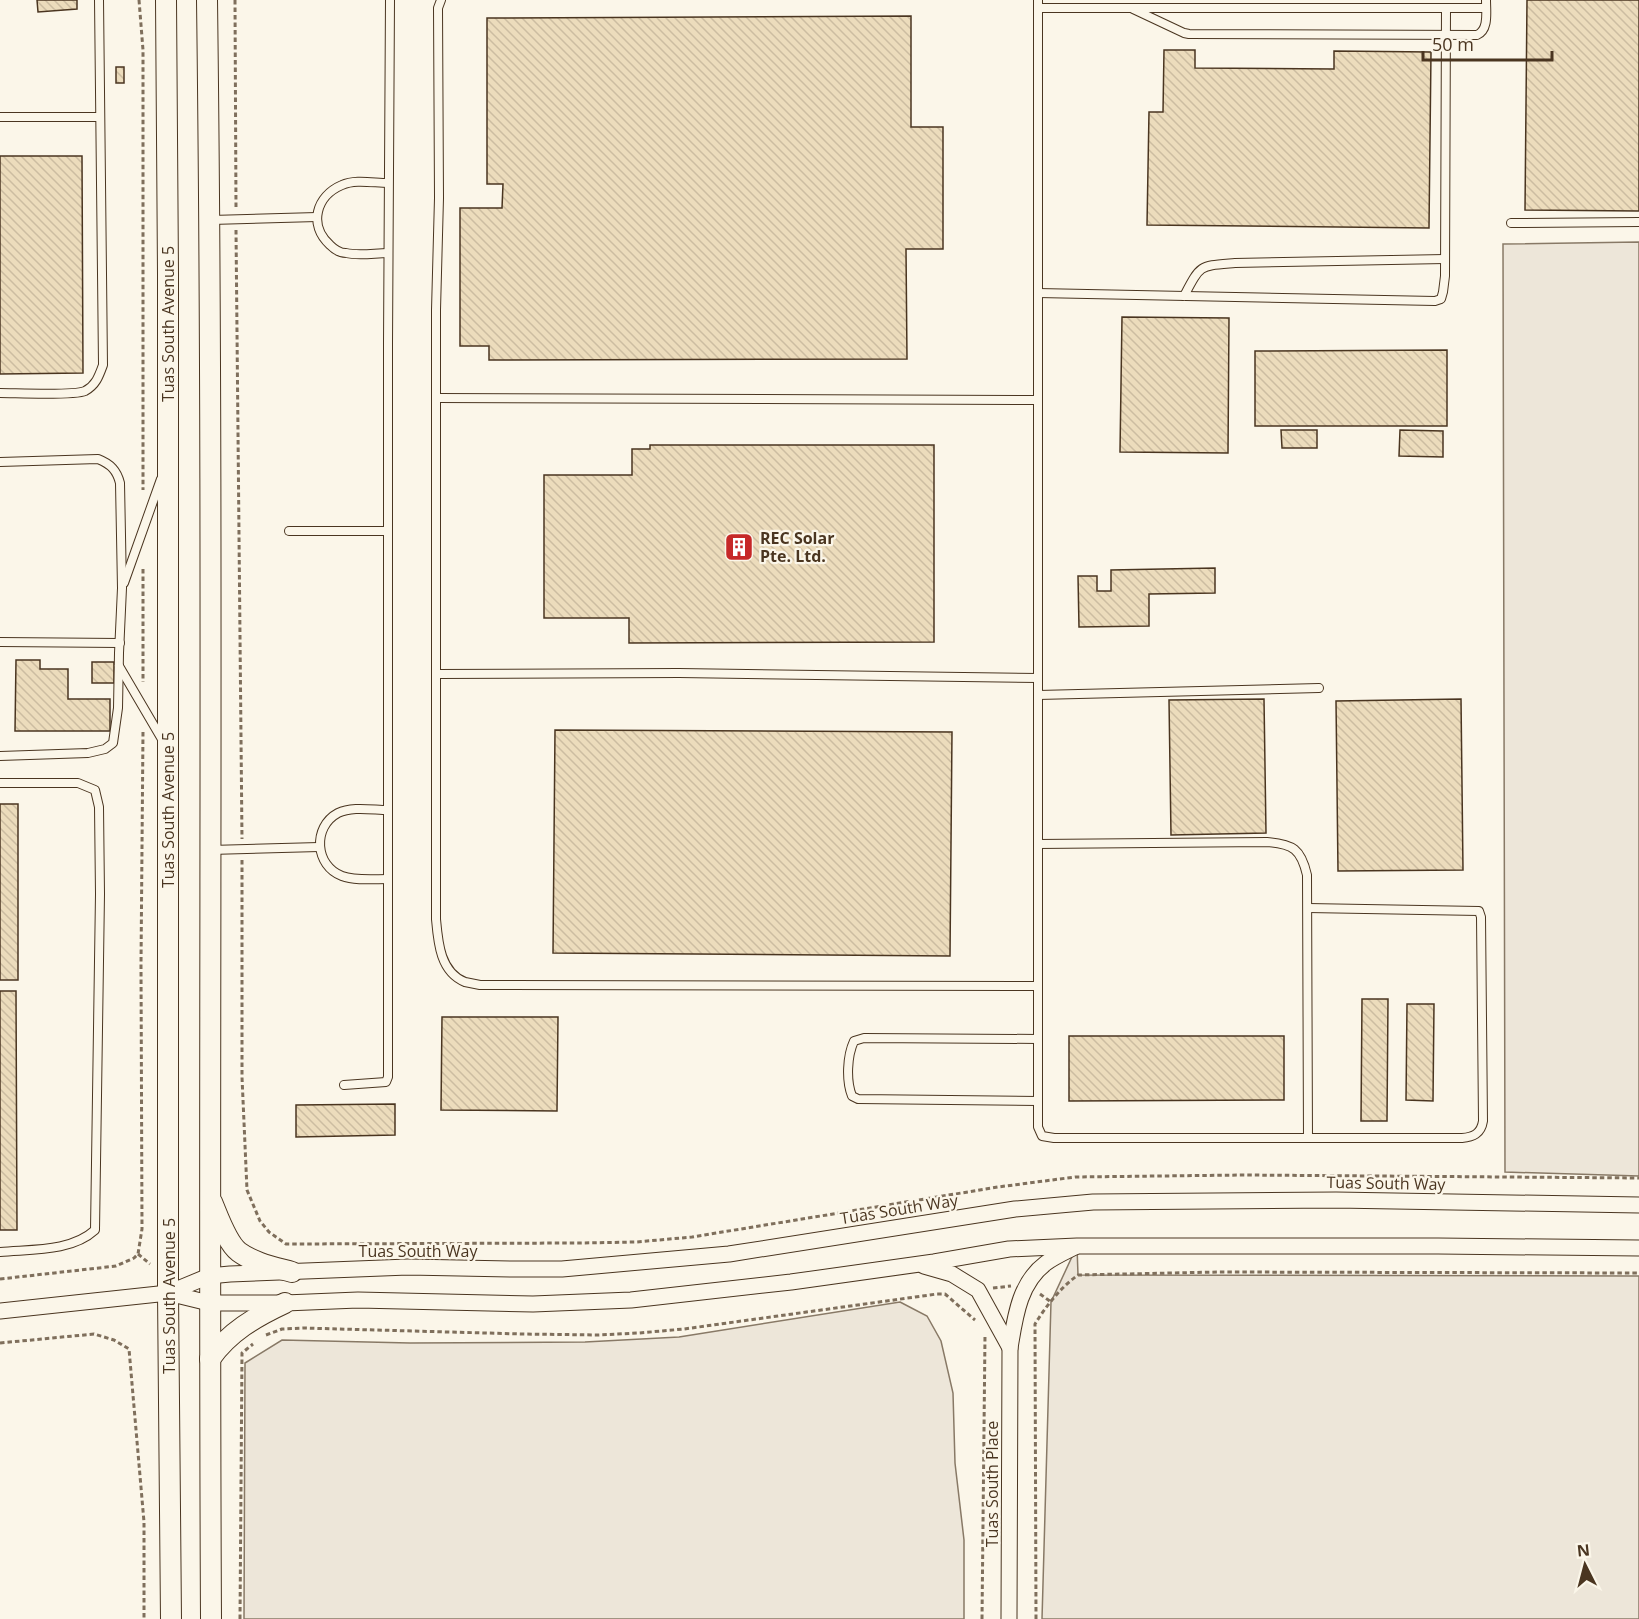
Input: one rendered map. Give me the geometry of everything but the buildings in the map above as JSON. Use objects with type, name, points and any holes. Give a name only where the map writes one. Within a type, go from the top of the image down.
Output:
[{"type":"street","name":"Tuas South Avenue 5","points":[[166,0],[168,1293],[171,1619]]},
{"type":"street","points":[[207,0],[210,220],[211,1619]]},
{"type":"street","points":[[210,1197],[227,1236],[237,1251],[262,1263],[292,1272]]},
{"type":"street","name":"Tuas South Way","points":[[0,1311],[168,1293],[209,1276],[408,1267],[562,1269],[740,1253],[1015,1209],[1094,1202],[1336,1200],[1639,1205]]},
{"type":"street","name":"Tuas South Way","points":[[168,1293],[209,1303],[358,1300],[534,1304],[632,1300],[791,1282],[1009,1248],[1077,1246],[1639,1248]]},
{"type":"street","name":"Tuas South Place","points":[[1009,1619],[1010,1348],[1017,1310],[1027,1284],[1045,1263],[1077,1246]]},
{"type":"street","name":"Tuas South Place","points":[[916,1264],[952,1274],[978,1290],[1010,1348]]},
{"type":"street","points":[[210,1359],[220,1345],[239,1328],[285,1303]]},
{"type":"lane","points":[[0,393],[78,393],[93,385],[103,365],[99,0]]},
{"type":"lane","points":[[441,0],[438,8],[436,674],[437,928],[438,946],[443,960],[452,973],[465,982],[480,985],[1038,986]]},
{"type":"lane","points":[[344,1085],[386,1082],[388,1077],[389,1]]},
{"type":"lane","points":[[1131,8],[1189,34],[1477,35],[1485,29],[1486,4],[1446,8],[1131,8],[1038,4],[1038,1127],[1042,1136],[1472,1137],[1482,1126],[1483,1110],[1481,917],[1479,911],[1308,908]]},
{"type":"lane","points":[[1038,292],[1435,301],[1441,299],[1445,276],[1446,8]]},
{"type":"lane","points":[[0,117],[100,117]]},
{"type":"lane","points":[[388,183],[349,182],[340,185],[327,194],[320,204],[317,217],[324,240],[334,249],[345,254],[388,253]]},
{"type":"lane","points":[[210,220],[317,217]]},
{"type":"lane","points":[[1511,223],[1639,222]]},
{"type":"lane","points":[[1184,296],[1197,271],[1215,265],[1247,262],[1445,259]]},
{"type":"lane","points":[[437,398],[1038,400]]},
{"type":"lane","points":[[0,462],[98,459],[112,466],[117,472],[120,483],[122,588],[118,708],[113,743],[105,749],[88,753],[0,756]]},
{"type":"lane","points":[[122,588],[168,460]]},
{"type":"lane","points":[[289,531],[388,531]]},
{"type":"lane","points":[[0,642],[120,643]]},
{"type":"lane","points":[[119,665],[168,750]]},
{"type":"lane","points":[[436,674],[1038,678]]},
{"type":"lane","points":[[1038,695],[1319,688]]},
{"type":"lane","points":[[0,783],[78,783],[94,790],[99,807],[100,894],[95,1230],[86,1238],[66,1246],[0,1252]]},
{"type":"lane","points":[[388,810],[350,810],[338,813],[324,827],[319,847],[327,865],[332,871],[342,876],[388,879]]},
{"type":"lane","points":[[1038,844],[1267,842],[1291,847],[1301,855],[1308,874],[1308,1138]]},
{"type":"lane","points":[[210,850],[319,847]]},
{"type":"lane","points":[[1038,1039],[864,1038],[854,1041],[850,1048],[848,1070],[849,1090],[852,1096],[858,1099],[1038,1101]]},
{"type":"path","points":[[139,0],[143,50],[143,496]]},
{"type":"path","points":[[235,0],[243,740],[242,1077],[247,1190],[260,1221]]},
{"type":"path","points":[[0,1279],[116,1266],[138,1254],[142,1229],[143,565]]},
{"type":"path","points":[[138,1254],[152,1265]]},
{"type":"path","points":[[1036,1619],[1035,1324],[1069,1281],[1078,1275],[1219,1272],[1639,1273]]},
{"type":"path","points":[[262,1336],[282,1329],[303,1328],[522,1334],[639,1333],[684,1329],[937,1294],[945,1294],[976,1321]]},
{"type":"path","points":[[981,1619],[985,1336],[982,1327]]},
{"type":"path","points":[[0,1343],[94,1334],[114,1340],[129,1348],[144,1522],[144,1619]]},
{"type":"path","points":[[240,1619],[243,1353],[255,1342]]},
{"type":"shaded area","points":[[1639,242],[1639,1176],[1505,1172],[1503,244]]},
{"type":"shaded area","points":[[1077,1246],[1078,1275],[1639,1276],[1639,1619],[1042,1619],[1051,1302]]},
{"type":"shaded area","points":[[900,1302],[927,1316],[941,1341],[953,1393],[955,1463],[964,1540],[964,1619],[244,1619],[245,1363],[282,1340],[410,1343],[585,1342],[679,1337]]},
{"type":"place","name":"REC Solar Pte. Ltd.","points":[[739,547]]}]
